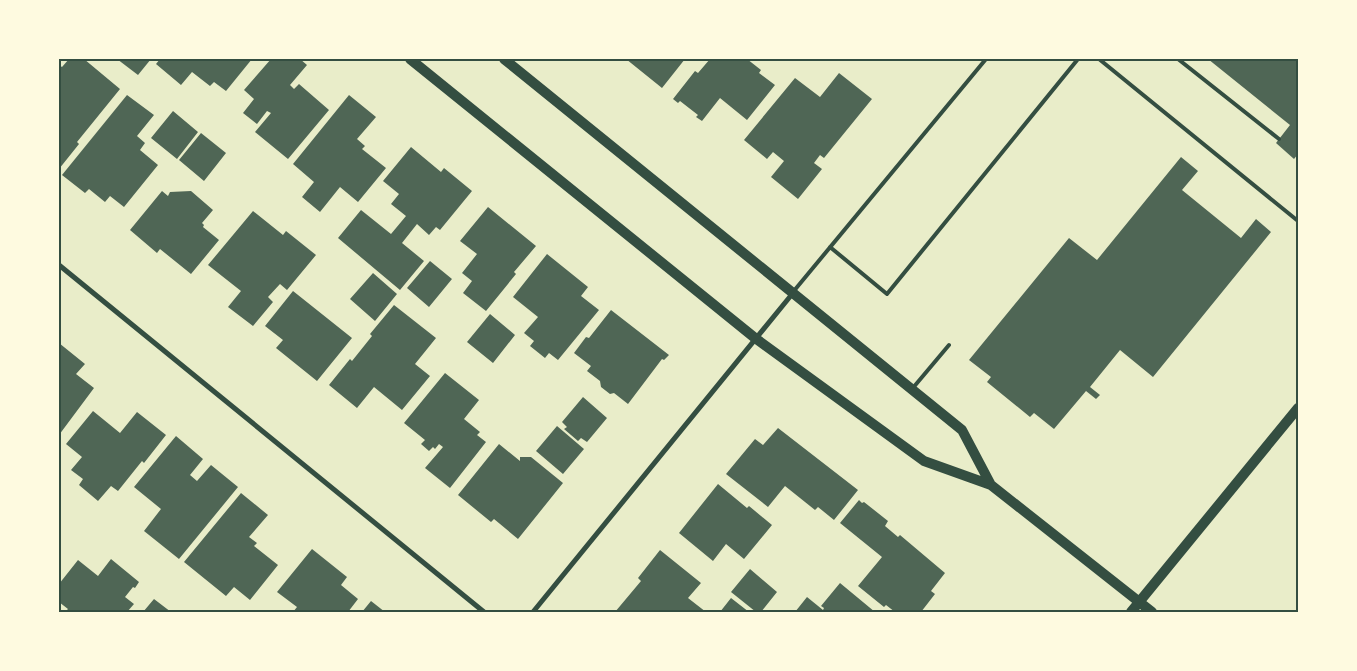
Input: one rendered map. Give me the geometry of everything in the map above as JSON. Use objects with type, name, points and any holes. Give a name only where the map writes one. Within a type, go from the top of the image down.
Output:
[{"type":"main road","points":[[410,59],[755,338],[924,461],[991,484],[1152,612]]},
{"type":"main road","points":[[504,59],[962,430],[991,484]]},
{"type":"main road","points":[[1131,612],[1298,408]]},
{"type":"street","points":[[59,265],[484,612]]},
{"type":"street","points":[[533,612],[793,292]]},
{"type":"lane","points":[[793,292],[986,59]]},
{"type":"lane","points":[[830,247],[887,294],[1078,59]]},
{"type":"lane","points":[[1099,59],[1298,221]]},
{"type":"lane","points":[[1178,59],[1279,139]]},
{"type":"lane","points":[[912,389],[949,344]]},
{"type":"building","points":[[69,59],[84,59],[120,89],[77,142],[79,144],[59,169],[59,65],[62,67]]},
{"type":"building","points":[[117,59],[151,59],[138,75]]},
{"type":"building","points":[[160,59],[252,59],[226,91],[214,82],[210,86],[192,72],[181,85],[156,64]]},
{"type":"building","points":[[271,59],[300,59],[307,65],[290,85],[294,89],[299,84],[329,110],[288,159],[255,132],[271,113],[267,111],[257,124],[243,113],[254,99],[244,90]]},
{"type":"building","points":[[626,59],[685,59],[662,88]]},
{"type":"building","points":[[710,59],[747,59],[761,70],[759,73],[775,85],[747,120],[720,98],[702,121],[696,117],[698,115],[680,101],[678,103],[673,99],[695,71],[698,73]]},
{"type":"building","points":[[1208,59],[1298,59],[1298,154],[1294,159],[1276,143],[1290,125]]},
{"type":"building","points":[[839,73],[872,99],[824,158],[820,155],[814,163],[822,169],[798,199],[771,177],[784,161],[773,152],[767,159],[744,140],[795,78],[820,97]]},
{"type":"building","points":[[127,95],[154,115],[137,136],[145,143],[140,150],[158,165],[124,207],[110,196],[105,202],[89,189],[85,193],[62,175]]},
{"type":"building","points":[[349,95],[376,117],[357,139],[365,146],[362,149],[386,168],[358,202],[340,187],[320,212],[302,197],[314,182],[293,164]]},
{"type":"building","points":[[173,111],[198,132],[177,159],[151,138]]},
{"type":"building","points":[[201,133],[226,153],[204,181],[179,160]]},
{"type":"building","points":[[411,147],[441,172],[444,168],[472,191],[440,230],[436,227],[429,235],[417,224],[402,243],[424,261],[400,290],[338,238],[361,210],[391,234],[406,216],[391,204],[399,194],[383,181]]},
{"type":"building","points":[[1181,157],[1198,171],[1182,190],[1241,238],[1256,219],[1271,232],[1153,377],[1120,350],[1090,387],[1100,395],[1096,399],[1086,391],[1054,429],[1034,413],[1030,417],[987,382],[991,377],[969,360],[1069,238],[1097,260]]},
{"type":"building","points":[[162,191],[168,196],[170,192],[191,191],[213,210],[202,223],[203,227],[219,240],[191,274],[160,249],[157,253],[130,230]]},
{"type":"building","points":[[488,207],[536,246],[514,272],[516,274],[486,311],[463,293],[472,281],[462,273],[477,254],[460,241]]},
{"type":"building","points":[[253,211],[283,235],[286,231],[316,255],[287,290],[280,284],[268,297],[273,302],[253,326],[228,307],[241,291],[208,265]]},
{"type":"building","points":[[547,254],[588,287],[581,296],[599,310],[558,360],[549,353],[545,358],[530,346],[534,341],[524,333],[538,317],[513,297]]},
{"type":"building","points":[[430,261],[452,279],[429,307],[407,288]]},
{"type":"building","points":[[373,273],[397,294],[375,321],[350,299]]},
{"type":"building","points":[[293,291],[352,338],[317,381],[276,348],[283,340],[265,326]]},
{"type":"building","points":[[394,305],[436,338],[415,364],[430,376],[402,410],[374,387],[357,408],[329,385],[350,359],[352,361],[372,336],[370,334]]},
{"type":"building","points":[[611,310],[669,355],[664,360],[662,359],[628,404],[614,393],[610,394],[601,387],[600,381],[587,371],[591,366],[574,353],[586,337],[589,338]]},
{"type":"building","points":[[490,314],[515,335],[493,363],[467,342]]},
{"type":"building","points":[[59,343],[85,364],[76,374],[94,388],[59,435]]},
{"type":"building","points":[[445,373],[479,400],[464,419],[480,432],[477,435],[486,442],[450,488],[425,468],[443,447],[439,444],[435,449],[433,447],[429,451],[421,444],[425,440],[404,423]]},
{"type":"building","points":[[583,397],[607,418],[587,442],[581,438],[578,441],[564,429],[567,427],[562,422]]},
{"type":"building","points":[[93,411],[120,433],[137,412],[166,435],[144,463],[142,461],[118,491],[111,486],[98,501],[79,485],[83,479],[71,470],[82,457],[66,444]]},
{"type":"building","points":[[557,426],[584,449],[563,474],[536,451]]},
{"type":"building","points":[[778,428],[858,490],[834,520],[818,507],[815,510],[785,486],[768,507],[726,474],[755,439],[763,445]]},
{"type":"building","points":[[176,436],[203,459],[190,475],[197,481],[211,465],[238,487],[179,559],[144,531],[161,509],[134,487]]},
{"type":"building","points":[[499,444],[520,461],[520,457],[531,457],[563,483],[518,539],[494,519],[491,522],[458,495]]},
{"type":"building","points":[[718,484],[747,508],[749,506],[772,525],[744,559],[726,544],[713,561],[679,533]]},
{"type":"building","points":[[241,493],[268,515],[249,537],[257,543],[254,546],[278,565],[250,600],[234,587],[226,596],[184,562]]},
{"type":"building","points":[[859,500],[888,521],[885,526],[898,537],[900,535],[945,573],[931,591],[935,594],[921,612],[895,612],[886,605],[884,607],[858,586],[882,557],[840,523]]},
{"type":"building","points":[[312,549],[347,577],[341,585],[358,599],[348,612],[293,612],[297,607],[277,592]]},
{"type":"building","points":[[660,550],[701,583],[688,598],[706,612],[615,612],[641,581],[638,578]]},
{"type":"building","points":[[111,559],[139,582],[125,597],[134,604],[127,612],[65,612],[68,609],[59,602],[59,584],[78,560],[98,576]]},
{"type":"building","points":[[750,569],[777,592],[761,612],[756,612],[731,592]]},
{"type":"building","points":[[840,583],[875,612],[795,612],[807,597],[823,610],[824,608],[821,606]]},
{"type":"building","points":[[731,598],[749,612],[720,612]]},
{"type":"building","points":[[154,599],[171,612],[143,612]]},
{"type":"building","points":[[371,601],[385,612],[362,612]]}]
